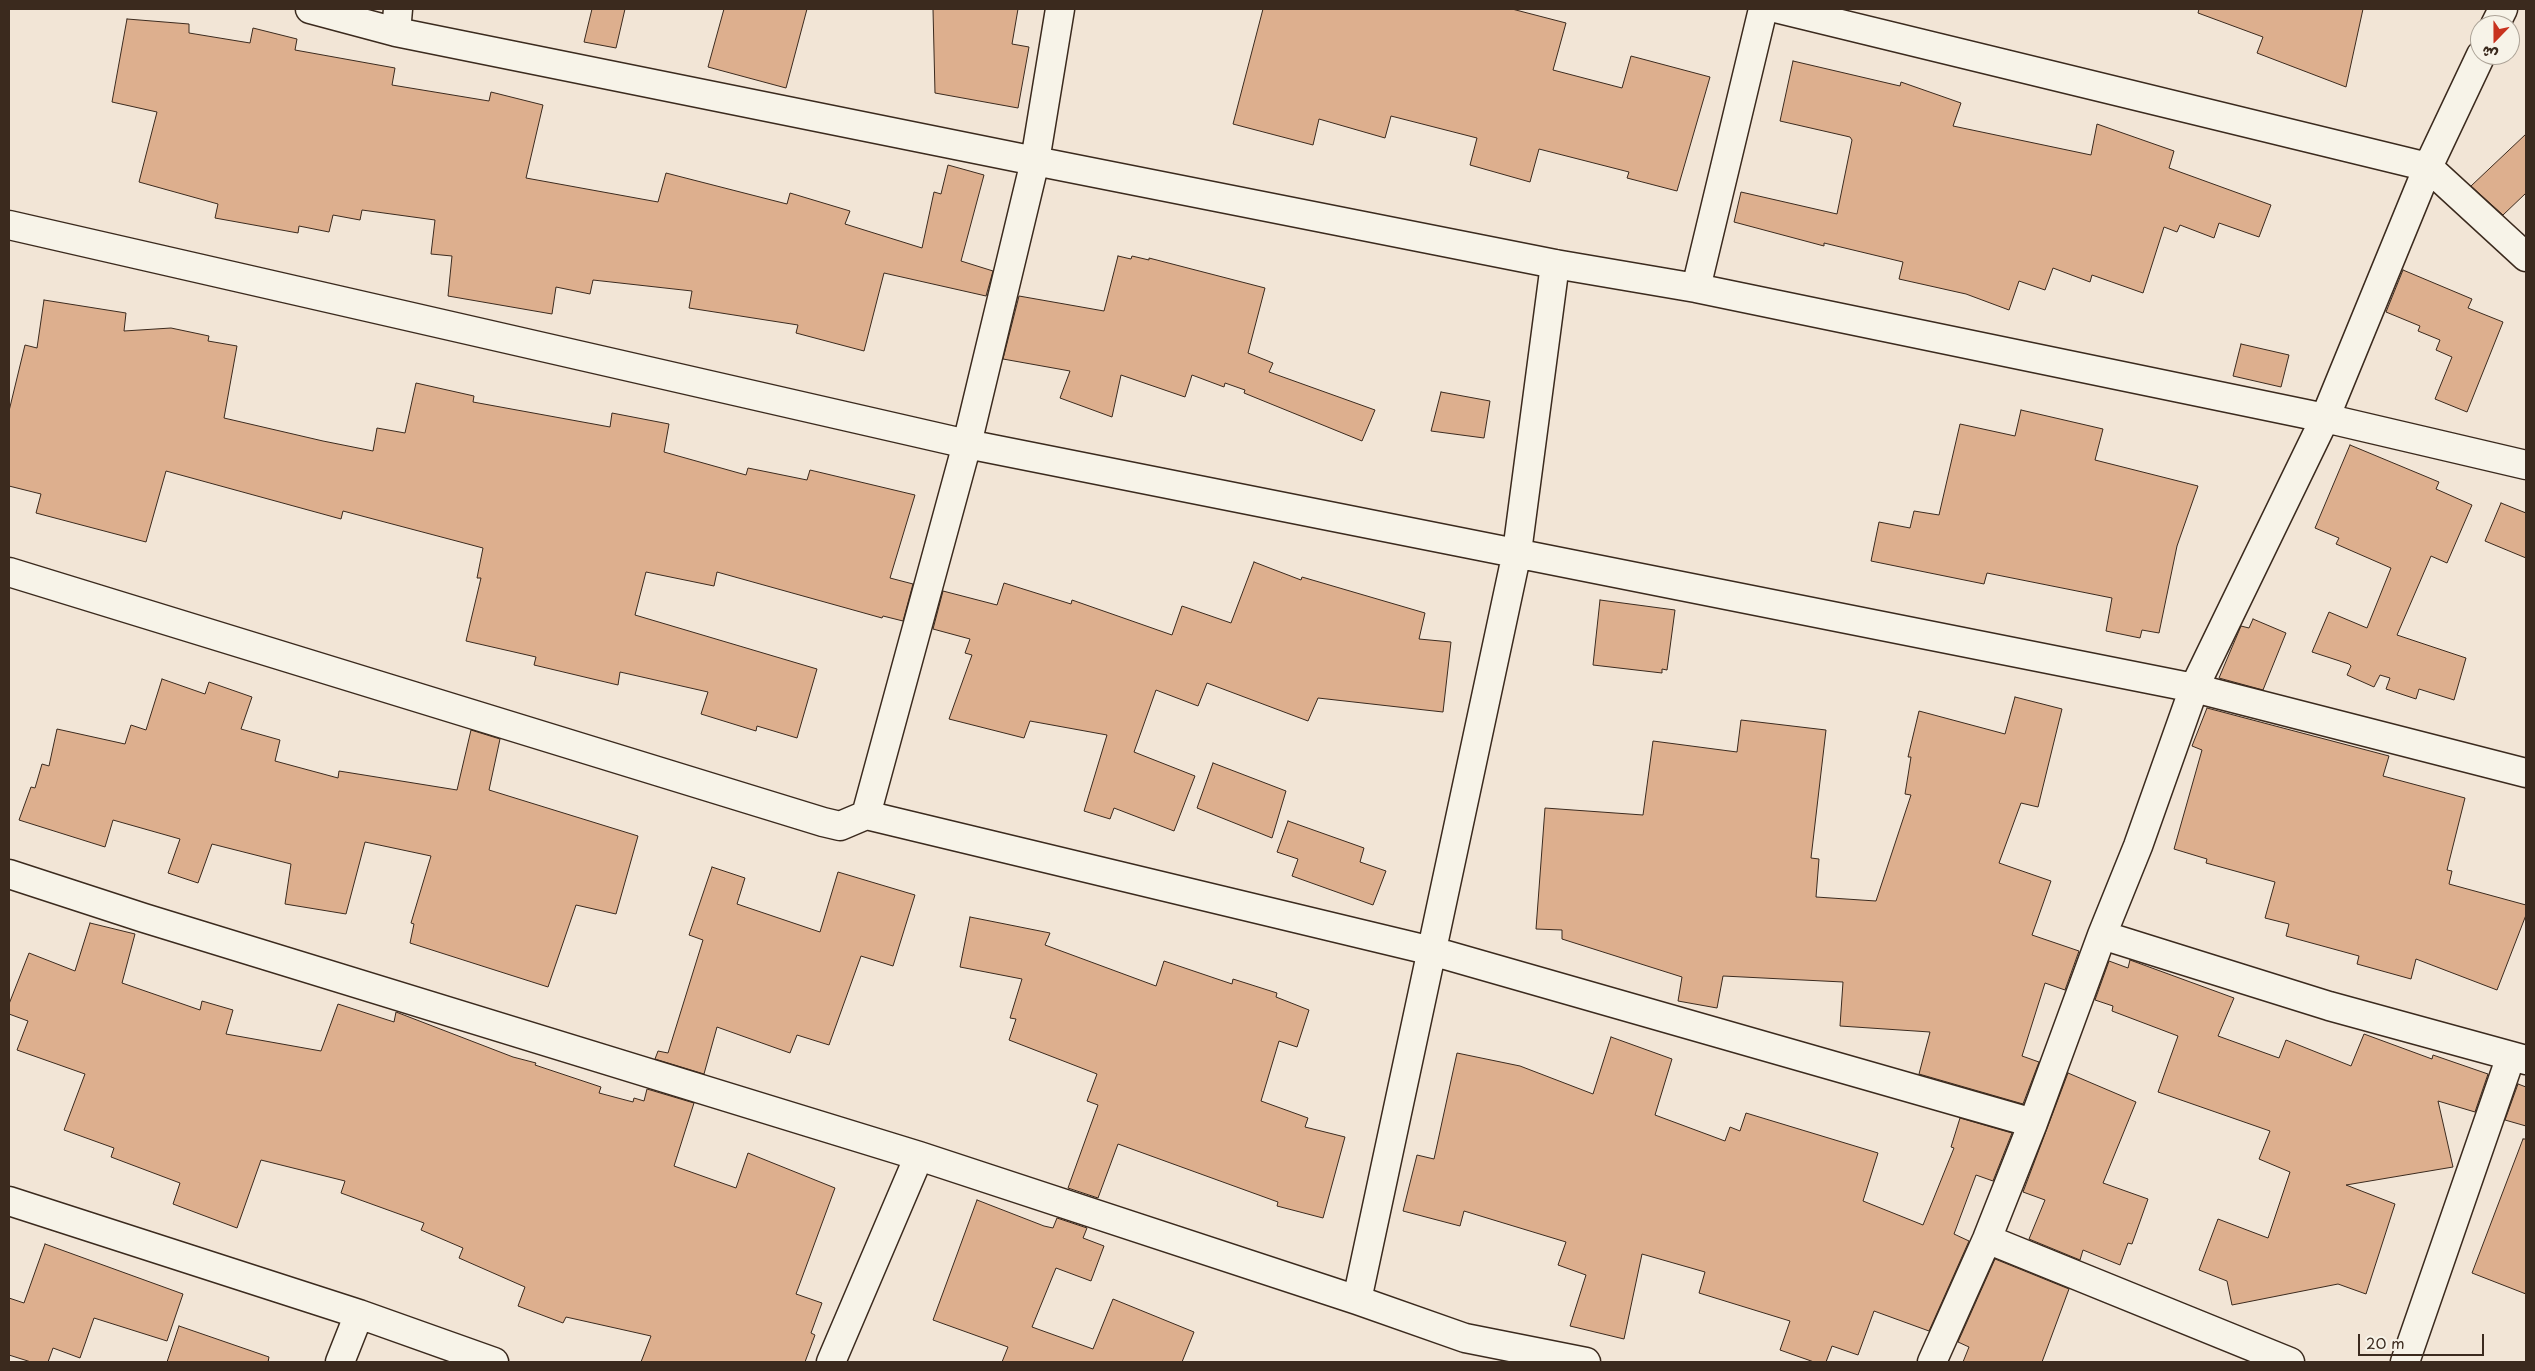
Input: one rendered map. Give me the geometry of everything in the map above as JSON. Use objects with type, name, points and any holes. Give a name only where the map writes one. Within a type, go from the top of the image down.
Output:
[{"type":"street","points":[[310,9],[397,20],[1035,161],[1555,264],[1696,288],[2325,418],[2526,465]]},
{"type":"street","points":[[866,815],[967,444],[1035,161],[1060,9]]},
{"type":"street","points":[[1696,288],[1762,9]]},
{"type":"street","points":[[1779,9],[2428,167],[2526,257]]},
{"type":"street","points":[[1932,1362],[1987,1239],[2033,1123],[2102,935],[2138,846],[2194,688],[2325,418],[2428,167],[2476,65]]},
{"type":"street","points":[[9,225],[967,444],[2194,688],[2526,773]]},
{"type":"street","points":[[1357,1300],[1517,552],[1555,264]]},
{"type":"street","points":[[9,572],[824,822],[840,826],[866,815],[1432,951],[2033,1123]]},
{"type":"street","points":[[9,874],[144,918],[919,1156],[1357,1300],[1465,1338],[1586,1362]]},
{"type":"street","points":[[2102,935],[2329,1006],[2519,1058],[2405,1362]]},
{"type":"street","points":[[831,1362],[919,1156]]},
{"type":"street","points":[[9,1201],[359,1314],[494,1362]]},
{"type":"street","points":[[1987,1239],[2290,1362]]},
{"type":"street","points":[[340,1362],[359,1314]]},
{"type":"building","points":[[592,9],[625,9],[616,48],[584,42]]},
{"type":"building","points":[[724,9],[807,9],[786,88],[708,67]]},
{"type":"building","points":[[933,9],[1018,9],[1012,44],[1029,47],[1018,108],[935,93]]},
{"type":"building","points":[[1263,9],[1512,9],[1566,23],[1553,70],[1622,88],[1631,56],[1710,77],[1677,191],[1627,178],[1629,172],[1539,149],[1530,182],[1470,165],[1477,138],[1391,116],[1385,138],[1319,119],[1313,145],[1233,124]]},
{"type":"building","points":[[2199,9],[2363,9],[2346,87],[2257,53],[2263,37],[2198,13]]},
{"type":"building","points":[[127,19],[189,24],[189,33],[250,43],[253,28],[297,39],[295,50],[395,68],[392,85],[489,101],[491,92],[543,105],[526,178],[658,202],[666,173],[787,204],[790,193],[850,211],[845,224],[922,248],[934,192],[941,194],[948,165],[984,175],[961,261],[993,271],[986,296],[884,273],[864,351],[796,333],[798,325],[689,308],[692,291],[593,280],[590,294],[556,287],[552,314],[448,296],[452,256],[431,254],[435,220],[362,210],[360,220],[333,215],[329,232],[299,226],[298,233],[215,218],[218,204],[139,182],[157,112],[112,102]]},
{"type":"building","points":[[1793,61],[1900,86],[1901,82],[1961,103],[1953,126],[2091,155],[2097,124],[2174,151],[2169,168],[2271,205],[2259,237],[2219,223],[2214,238],[2180,225],[2177,232],[2164,227],[2143,293],[2092,275],[2090,282],[2053,268],[2045,290],[2019,281],[2009,310],[1966,294],[1899,279],[1903,262],[1824,243],[1824,246],[1734,222],[1741,192],[1837,214],[1852,140],[1850,137],[1780,121]]},
{"type":"building","points":[[2526,134],[2526,193],[2503,215],[2471,186]]},
{"type":"building","points":[[1118,256],[1131,259],[1132,256],[1149,260],[1149,258],[1265,288],[1248,353],[1273,363],[1269,372],[1375,410],[1362,441],[1244,393],[1245,390],[1225,383],[1224,387],[1192,375],[1185,397],[1121,375],[1112,417],[1060,398],[1070,371],[1003,359],[1019,296],[1104,311]]},
{"type":"building","points":[[2403,270],[2472,299],[2468,308],[2503,322],[2467,412],[2435,399],[2452,357],[2436,350],[2440,340],[2418,331],[2420,326],[2386,312]]},
{"type":"building","points":[[44,300],[126,313],[124,331],[171,328],[209,336],[208,341],[237,346],[224,418],[323,441],[373,451],[377,428],[405,433],[416,383],[474,396],[473,402],[610,427],[612,413],[669,424],[664,452],[746,475],[748,468],[807,480],[810,470],[915,495],[890,578],[913,584],[903,621],[883,616],[882,618],[717,572],[714,586],[646,572],[635,615],[817,669],[797,738],[757,726],[756,731],[701,714],[708,692],[620,672],[618,685],[534,665],[536,657],[466,641],[481,578],[477,578],[483,548],[343,511],[341,519],[166,471],[146,542],[36,513],[41,494],[9,486],[9,411],[25,345],[37,348]]},
{"type":"building","points":[[2241,344],[2289,355],[2281,387],[2233,376]]},
{"type":"building","points":[[1441,392],[1490,401],[1484,438],[1431,431]]},
{"type":"building","points":[[2021,410],[2103,429],[2095,460],[2198,486],[2177,546],[2159,633],[2142,630],[2140,638],[2106,631],[2112,598],[1987,573],[1984,584],[1871,561],[1879,522],[1910,528],[1914,511],[1939,515],[1960,424],[2015,436]]},
{"type":"building","points":[[2350,445],[2439,482],[2436,489],[2472,505],[2447,563],[2431,556],[2397,635],[2466,658],[2454,700],[2419,689],[2416,699],[2386,689],[2390,678],[2380,675],[2374,687],[2347,675],[2351,666],[2349,664],[2312,652],[2329,612],[2367,628],[2391,568],[2336,544],[2339,538],[2315,528]]},
{"type":"building","points":[[2501,503],[2526,513],[2526,558],[2485,541]]},
{"type":"building","points":[[1254,562],[1301,580],[1302,577],[1425,613],[1419,639],[1451,642],[1443,712],[1318,698],[1308,721],[1207,683],[1198,706],[1156,690],[1134,752],[1195,776],[1174,831],[1114,808],[1110,819],[1084,811],[1107,735],[1030,721],[1024,738],[949,719],[972,655],[965,653],[970,639],[933,629],[943,591],[997,605],[1004,583],[1071,604],[1072,600],[1172,635],[1182,606],[1231,623]]},
{"type":"building","points":[[1600,600],[1675,610],[1667,670],[1662,669],[1662,673],[1593,665]]},
{"type":"building","points":[[2253,619],[2286,633],[2263,690],[2219,678],[2241,626],[2249,628]]},
{"type":"building","points":[[162,679],[205,694],[209,682],[252,697],[241,729],[280,740],[275,761],[338,778],[339,771],[457,790],[471,730],[500,739],[489,790],[638,836],[616,914],[576,905],[548,987],[410,943],[414,924],[411,923],[431,856],[365,842],[346,914],[285,904],[291,864],[212,844],[198,883],[168,873],[180,839],[113,820],[105,847],[19,820],[31,787],[35,788],[42,764],[49,766],[57,729],[125,744],[131,725],[146,730]]},
{"type":"building","points":[[2015,697],[2062,709],[2038,807],[2021,803],[1999,863],[2051,881],[2032,935],[2079,951],[2065,990],[2045,983],[2022,1056],[2039,1062],[2023,1104],[1919,1074],[1930,1032],[1840,1026],[1843,982],[1723,976],[1717,1008],[1678,1001],[1682,977],[1562,939],[1562,930],[1536,929],[1545,808],[1643,815],[1653,741],[1737,752],[1741,720],[1826,730],[1811,858],[1819,859],[1816,897],[1876,901],[1911,795],[1905,794],[1911,757],[1908,757],[1919,711],[2005,734]]},
{"type":"building","points":[[2207,708],[2389,756],[2383,776],[2465,798],[2447,870],[2452,871],[2449,884],[2526,905],[2526,915],[2497,990],[2416,959],[2411,979],[2357,964],[2359,956],[2286,936],[2289,924],[2265,918],[2275,882],[2206,863],[2207,859],[2174,849],[2202,750],[2192,746]]},
{"type":"building","points":[[1213,763],[1286,791],[1272,838],[1197,808]]},
{"type":"building","points":[[1288,821],[1364,848],[1360,862],[1386,871],[1373,905],[1292,876],[1298,859],[1277,852]]},
{"type":"building","points":[[712,867],[745,878],[737,904],[820,932],[838,872],[915,895],[893,966],[861,956],[829,1045],[797,1035],[790,1053],[717,1027],[704,1074],[655,1059],[658,1051],[668,1053],[703,940],[689,935]]},
{"type":"building","points":[[970,917],[1050,933],[1045,945],[1156,986],[1164,961],[1232,984],[1233,979],[1277,993],[1276,997],[1309,1010],[1297,1047],[1279,1041],[1261,1101],[1308,1118],[1305,1127],[1345,1137],[1323,1218],[1277,1206],[1278,1202],[1118,1144],[1098,1198],[1068,1188],[1098,1105],[1087,1101],[1097,1074],[1009,1040],[1016,1019],[1010,1018],[1022,979],[960,967]]},
{"type":"building","points":[[90,923],[135,934],[122,983],[200,1010],[202,1001],[233,1010],[226,1034],[321,1051],[338,1004],[394,1022],[396,1012],[513,1057],[536,1063],[535,1065],[601,1087],[599,1093],[633,1102],[634,1098],[644,1101],[647,1089],[694,1103],[674,1166],[736,1188],[748,1153],[835,1188],[796,1294],[822,1303],[811,1333],[815,1335],[805,1362],[641,1362],[651,1336],[566,1317],[563,1323],[518,1306],[525,1287],[459,1258],[463,1248],[421,1230],[424,1223],[341,1193],[345,1181],[261,1160],[237,1228],[173,1204],[180,1183],[111,1157],[114,1148],[64,1130],[85,1074],[17,1050],[28,1021],[9,1014],[9,1004],[29,953],[75,971]]},
{"type":"building","points":[[2130,960],[2234,998],[2218,1036],[2279,1058],[2286,1040],[2351,1066],[2364,1034],[2432,1059],[2433,1055],[2488,1074],[2475,1112],[2438,1101],[2453,1167],[2346,1185],[2395,1204],[2366,1294],[2338,1284],[2232,1305],[2227,1281],[2199,1270],[2218,1219],[2268,1238],[2290,1172],[2259,1159],[2270,1131],[2158,1092],[2178,1036],[2112,1011],[2113,1006],[2095,1000],[2109,961],[2128,968]]},
{"type":"building","points":[[1611,1037],[1672,1059],[1655,1115],[1725,1141],[1730,1127],[1740,1131],[1746,1113],[1878,1153],[1863,1201],[1923,1225],[1954,1148],[1951,1147],[1960,1118],[2012,1133],[1993,1181],[1976,1175],[1954,1234],[1969,1241],[1929,1331],[1874,1311],[1858,1355],[1832,1346],[1826,1362],[1814,1362],[1780,1350],[1790,1321],[1699,1293],[1705,1272],[1642,1254],[1624,1339],[1570,1326],[1586,1275],[1558,1265],[1566,1242],[1464,1211],[1460,1226],[1403,1211],[1417,1155],[1434,1159],[1457,1053],[1520,1066],[1593,1094]]},
{"type":"building","points":[[2068,1073],[2136,1102],[2103,1183],[2148,1199],[2132,1244],[2128,1243],[2120,1265],[2083,1250],[2080,1260],[2029,1239],[2045,1200],[2023,1192]]},
{"type":"building","points":[[2518,1084],[2526,1087],[2526,1126],[2505,1120]]},
{"type":"building","points":[[2523,1139],[2526,1139],[2526,1294],[2472,1273]]},
{"type":"building","points":[[977,1200],[1044,1226],[1053,1228],[1057,1218],[1087,1228],[1083,1238],[1104,1246],[1091,1281],[1056,1268],[1032,1327],[1093,1349],[1113,1299],[1194,1332],[1182,1362],[1002,1362],[1008,1347],[933,1320]]},
{"type":"building","points":[[45,1244],[183,1294],[167,1341],[94,1318],[80,1358],[53,1348],[48,1362],[31,1362],[9,1355],[9,1298],[24,1303]]},
{"type":"building","points":[[1995,1259],[2069,1289],[2042,1362],[1963,1362],[1969,1347],[1958,1342]]},
{"type":"building","points":[[179,1326],[269,1357],[268,1362],[167,1362]]}]
